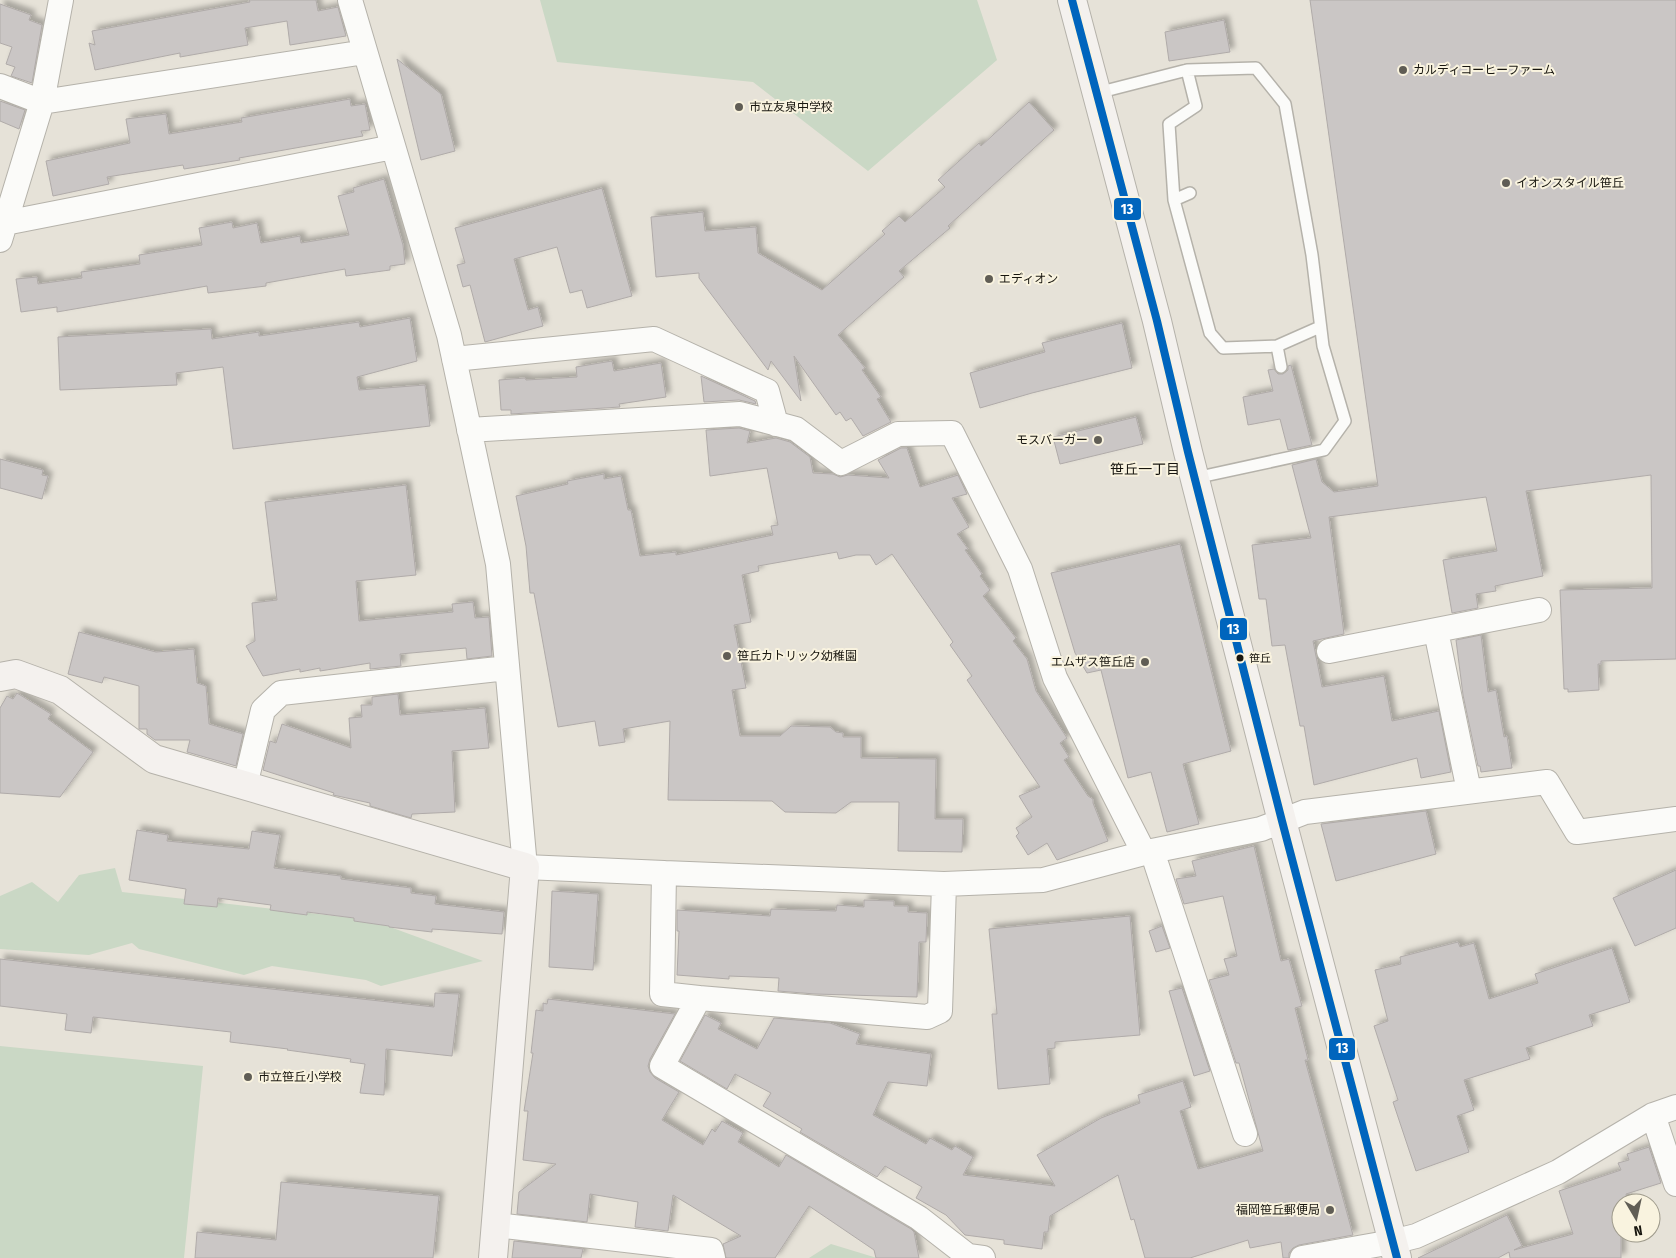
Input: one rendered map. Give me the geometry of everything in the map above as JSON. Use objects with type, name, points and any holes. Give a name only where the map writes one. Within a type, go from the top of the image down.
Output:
[{"type":"street","points":[[61,0],[42,102],[2,231],[393,147]]},
{"type":"street","points":[[350,0],[449,335],[498,564],[525,866],[493,1258]]},
{"type":"street","points":[[1072,0],[1158,321],[1195,478],[1282,821],[1394,1250]]},
{"type":"street","points":[[0,86],[42,102],[365,52]]},
{"type":"street","points":[[454,360],[654,339],[766,391],[776,424]]},
{"type":"street","points":[[469,430],[740,414],[796,429],[841,463],[898,434],[952,433],[1020,569],[1055,678],[1148,852],[1245,1134]]},
{"type":"street","points":[[1329,651],[1539,610]]},
{"type":"street","points":[[1436,631],[1469,791]]},
{"type":"street","points":[[245,786],[263,710],[281,693],[508,668]]},
{"type":"street","points":[[0,677],[16,674],[60,690],[154,759],[525,866],[944,884],[1043,880],[1148,852],[1261,828],[1305,812],[1547,782],[1577,832],[1676,819]]},
{"type":"street","points":[[664,873],[662,994],[927,1017],[940,1011],[944,884]]},
{"type":"street","points":[[699,998],[662,1066],[919,1218],[968,1256],[984,1258]]},
{"type":"street","points":[[1302,1258],[1394,1250],[1416,1236],[1558,1172],[1654,1115],[1676,1107]]},
{"type":"street","points":[[1654,1115],[1676,1184]]},
{"type":"street","points":[[496,1225],[712,1250],[713,1258]]},
{"type":"lane","points":[[1097,93],[1187,70],[1256,68],[1285,104],[1312,255],[1323,346],[1345,421],[1324,450],[1195,478]]},
{"type":"lane","points":[[1187,70],[1196,106],[1168,124],[1174,200],[1210,332],[1223,348],[1277,346],[1320,327]]},
{"type":"lane","points":[[1174,200],[1190,193]]},
{"type":"lane","points":[[1277,346],[1281,367]]},
{"type":"green space","points":[[540,0],[977,0],[997,60],[868,171],[753,82],[557,62]]},
{"type":"green space","points":[[115,868],[122,892],[371,920],[483,961],[381,986],[366,980],[272,966],[244,975],[139,949],[132,943],[89,955],[0,949],[0,896],[32,882],[58,902],[79,875]]},
{"type":"green space","points":[[0,1046],[203,1066],[184,1258],[0,1258]]},
{"type":"green space","points":[[831,1244],[877,1258],[809,1258]]},
{"type":"building","points":[[249,0],[316,0],[318,11],[338,7],[346,36],[290,45],[287,21],[245,28],[248,45],[180,57],[180,53],[95,70],[89,43],[95,45],[92,31],[250,2]]},
{"type":"building","name":"イオンスタイル笹丘","points":[[1310,0],[1676,0],[1676,659],[1601,661],[1601,664],[1598,664],[1599,690],[1568,692],[1568,689],[1564,689],[1560,590],[1652,588],[1651,475],[1526,491],[1543,576],[1495,586],[1496,591],[1476,594],[1478,608],[1452,613],[1443,560],[1497,551],[1486,497],[1329,517],[1344,634],[1313,641],[1322,687],[1384,676],[1392,721],[1439,711],[1451,772],[1421,778],[1417,758],[1314,785],[1304,726],[1300,726],[1285,645],[1272,646],[1266,599],[1259,599],[1252,545],[1311,538],[1292,465],[1316,459],[1322,482],[1334,492],[1378,486]]},
{"type":"building","points":[[0,4],[31,15],[29,20],[42,25],[32,83],[11,76],[15,67],[6,64],[12,47],[0,43]]},
{"type":"building","points":[[1224,20],[1230,52],[1169,61],[1165,32]]},
{"type":"building","points":[[397,59],[441,94],[455,151],[421,160]]},
{"type":"building","points":[[350,99],[351,106],[365,104],[370,130],[361,131],[363,136],[184,169],[183,165],[107,177],[109,184],[53,196],[46,161],[130,143],[126,119],[166,114],[169,134],[242,122],[241,118]]},
{"type":"building","points":[[0,101],[25,110],[19,129],[0,121]]},
{"type":"building","points":[[1029,102],[1054,130],[948,226],[950,228],[899,271],[904,277],[838,335],[865,368],[862,370],[881,397],[877,399],[891,422],[863,436],[851,418],[846,421],[840,412],[836,415],[794,356],[801,401],[771,361],[768,370],[699,278],[699,273],[656,277],[651,217],[703,212],[705,231],[756,227],[758,253],[822,290],[885,234],[882,231],[899,216],[905,222],[945,187],[938,180],[979,143],[981,146]]},
{"type":"building","points":[[384,179],[403,245],[405,264],[390,266],[390,270],[346,276],[345,269],[266,283],[266,286],[208,293],[207,286],[57,312],[57,307],[21,312],[16,279],[37,277],[38,284],[82,278],[81,272],[140,264],[139,255],[202,245],[199,228],[232,222],[233,228],[257,223],[261,243],[300,236],[301,243],[349,235],[338,196],[354,192],[353,188]]},
{"type":"building","points":[[602,188],[632,296],[587,308],[582,290],[570,293],[557,247],[514,259],[528,310],[538,307],[543,326],[485,342],[470,285],[463,287],[457,265],[465,263],[455,228]]},
{"type":"building","points":[[410,318],[417,361],[357,377],[359,390],[425,385],[430,426],[233,449],[223,367],[176,373],[177,385],[60,390],[58,337],[211,329],[212,339],[259,332],[259,336],[359,322],[360,327]]},
{"type":"building","points":[[1122,323],[1132,368],[980,408],[970,373],[1045,352],[1042,343]]},
{"type":"building","points":[[612,361],[614,371],[661,363],[666,397],[619,404],[620,407],[511,414],[511,410],[501,410],[499,380],[577,377],[576,367]]},
{"type":"building","points":[[1291,365],[1312,445],[1288,450],[1280,419],[1248,425],[1243,397],[1273,391],[1268,370],[1274,369],[1278,374],[1283,374],[1288,370],[1288,366]]},
{"type":"building","points":[[701,376],[755,401],[756,404],[739,400],[704,402]]},
{"type":"building","name":"モスバーガー","points":[[1136,417],[1143,444],[1060,464],[1053,437]]},
{"type":"building","points":[[739,428],[750,431],[747,443],[776,438],[790,442],[810,457],[813,473],[833,474],[840,477],[848,475],[889,478],[878,460],[901,448],[907,448],[920,487],[958,475],[967,494],[952,498],[969,527],[957,534],[968,549],[965,550],[982,574],[980,576],[990,590],[983,596],[1016,638],[1013,641],[1027,659],[1036,691],[1067,738],[1060,743],[1069,757],[1064,760],[1088,796],[1093,799],[1108,841],[1057,860],[1047,843],[1028,855],[1016,836],[1019,833],[1016,828],[1032,817],[1019,796],[1040,787],[967,680],[972,676],[950,645],[953,642],[892,554],[876,565],[870,555],[856,555],[839,559],[837,552],[758,566],[759,571],[742,575],[751,622],[734,625],[746,688],[732,690],[740,736],[780,736],[791,726],[830,727],[836,732],[843,733],[843,737],[861,737],[861,758],[936,759],[935,819],[963,819],[962,852],[898,851],[899,802],[851,802],[836,813],[785,812],[772,801],[668,800],[670,721],[623,729],[625,742],[599,746],[595,721],[558,727],[534,593],[530,593],[526,546],[516,496],[568,484],[567,481],[604,474],[604,479],[621,476],[628,510],[631,510],[640,556],[676,552],[676,555],[773,535],[771,526],[778,525],[767,468],[710,476],[706,430]]},
{"type":"building","points":[[0,459],[43,470],[42,475],[48,476],[42,499],[0,488]]},
{"type":"building","points":[[406,485],[416,575],[356,581],[359,621],[453,612],[452,604],[473,602],[475,618],[489,617],[492,656],[467,659],[466,648],[400,654],[401,666],[370,669],[370,663],[320,671],[320,668],[300,672],[300,669],[263,676],[246,646],[255,641],[252,603],[277,600],[265,502]]},
{"type":"building","name":"エムザス笹丘店","points":[[1180,544],[1231,751],[1183,764],[1199,824],[1167,832],[1151,772],[1128,778],[1101,670],[1087,673],[1075,653],[1051,573]]},
{"type":"building","points":[[79,632],[156,652],[194,649],[197,683],[206,686],[209,724],[243,734],[236,766],[187,752],[190,740],[155,740],[147,734],[147,729],[139,729],[139,686],[104,677],[102,683],[68,674]]},
{"type":"building","points":[[1481,635],[1488,692],[1496,690],[1504,737],[1507,736],[1512,768],[1481,772],[1480,766],[1478,766],[1463,695],[1456,640]]},
{"type":"building","points":[[17,693],[51,714],[48,719],[93,752],[60,797],[0,793],[0,708],[7,696],[13,699]]},
{"type":"building","points":[[398,694],[400,715],[485,708],[489,748],[452,751],[455,812],[412,814],[411,818],[370,806],[370,803],[333,795],[334,793],[263,770],[270,741],[276,743],[282,724],[351,748],[349,718],[362,717],[361,705],[372,705],[372,697]]},
{"type":"building","points":[[1426,811],[1436,854],[1336,881],[1321,824]]},
{"type":"building","points":[[137,830],[168,835],[167,841],[249,849],[252,831],[280,835],[274,868],[341,876],[341,879],[411,888],[411,893],[436,896],[435,904],[504,912],[502,934],[432,929],[432,932],[389,927],[354,921],[354,918],[307,912],[307,915],[270,910],[271,905],[218,898],[217,907],[184,904],[186,889],[129,880]]},
{"type":"building","points":[[1254,846],[1281,961],[1289,959],[1302,1006],[1295,1008],[1308,1060],[1305,1060],[1353,1235],[1299,1245],[1289,1253],[1289,1258],[1283,1258],[1281,1242],[1250,1248],[1248,1240],[1190,1258],[1145,1258],[1134,1219],[1131,1220],[1118,1175],[1050,1216],[1048,1232],[1044,1232],[1042,1249],[1004,1244],[1004,1240],[965,1235],[946,1215],[916,1198],[922,1187],[885,1166],[877,1177],[800,1132],[802,1129],[763,1106],[771,1093],[735,1074],[727,1089],[680,1061],[705,1015],[721,1023],[718,1029],[757,1049],[774,1018],[830,1023],[860,1034],[856,1044],[931,1054],[927,1086],[888,1082],[873,1115],[926,1144],[930,1138],[952,1150],[955,1146],[973,1157],[963,1175],[1055,1186],[1037,1155],[1101,1118],[1140,1103],[1138,1095],[1183,1081],[1191,1107],[1180,1111],[1198,1169],[1263,1151],[1239,1063],[1236,1063],[1209,980],[1229,975],[1224,959],[1237,956],[1223,896],[1184,904],[1176,879],[1196,876],[1192,861]]},
{"type":"building","points":[[1676,870],[1676,928],[1635,946],[1613,898]]},
{"type":"building","points":[[552,891],[598,894],[593,970],[549,967]]},
{"type":"building","points":[[864,900],[894,901],[894,906],[908,906],[908,912],[927,913],[926,942],[919,942],[917,997],[778,991],[779,978],[729,976],[729,979],[677,975],[679,931],[677,931],[677,910],[770,916],[771,909],[836,911],[837,905],[864,907]]},
{"type":"building","points":[[1130,916],[1140,1035],[1055,1042],[1055,1048],[1047,1049],[1050,1084],[998,1089],[992,1014],[997,1014],[989,929]]},
{"type":"building","points":[[1162,926],[1170,948],[1156,952],[1149,931]]},
{"type":"building","points":[[1458,942],[1460,947],[1474,943],[1489,999],[1538,983],[1535,974],[1612,948],[1630,1002],[1589,1015],[1593,1026],[1526,1048],[1530,1059],[1464,1080],[1474,1110],[1457,1116],[1469,1152],[1416,1171],[1393,1102],[1398,1100],[1374,1026],[1388,1021],[1375,970],[1401,964],[1400,957]]},
{"type":"building","points":[[0,959],[434,1007],[435,993],[459,994],[452,1056],[386,1049],[384,1095],[360,1093],[365,1064],[350,1062],[351,1059],[230,1042],[231,1032],[93,1017],[91,1033],[65,1030],[67,1014],[0,1006]]},
{"type":"building","points":[[1182,988],[1210,1071],[1194,1076],[1169,991]]},
{"type":"building","points":[[548,999],[675,1014],[648,1066],[655,1078],[679,1092],[662,1120],[703,1145],[712,1129],[715,1132],[722,1121],[743,1133],[738,1142],[779,1167],[786,1155],[911,1229],[914,1232],[919,1258],[876,1258],[874,1250],[809,1206],[775,1258],[726,1258],[723,1244],[741,1236],[673,1195],[668,1231],[635,1227],[638,1202],[590,1194],[587,1222],[517,1214],[519,1192],[556,1164],[523,1160],[528,1111],[524,1111],[533,1053],[531,1053],[536,1010],[543,1011],[543,1003],[547,1004]]},
{"type":"building","points":[[1649,1147],[1661,1183],[1629,1193],[1611,1193],[1611,1243],[1621,1243],[1621,1258],[1510,1258],[1509,1252],[1498,1258],[1418,1258],[1507,1215],[1522,1246],[1514,1250],[1573,1234],[1559,1191],[1621,1170],[1618,1163],[1629,1160],[1627,1154]]},
{"type":"building","points":[[281,1182],[439,1196],[433,1258],[195,1258],[197,1232],[276,1240]]},
{"type":"building","points":[[514,1241],[583,1249],[581,1258],[512,1258]]},
{"type":"transit line","name":"13","points":[[1072,0],[1157,321],[1188,452],[1282,821],[1397,1258]]},
{"type":"place","name":"カルディコーヒーファーム","points":[[1403,70]]},
{"type":"place","name":"市立友泉中学校","points":[[739,107]]},
{"type":"place","name":"イオンスタイル笹丘","points":[[1506,183]]},
{"type":"place","name":"エディオン","points":[[989,279]]},
{"type":"place","name":"モスバーガー","points":[[1098,440]]},
{"type":"place","name":"笹丘カトリック幼稚園","points":[[727,656]]},
{"type":"place","name":"笹丘","points":[[1240,658]]},
{"type":"place","name":"エムザス笹丘店","points":[[1145,662]]},
{"type":"place","name":"市立笹丘小学校","points":[[248,1077]]},
{"type":"place","name":"福岡笹丘郵便局","points":[[1330,1210]]},
{"type":"district","name":"笹丘一丁目","points":[[1145,469]]}]
